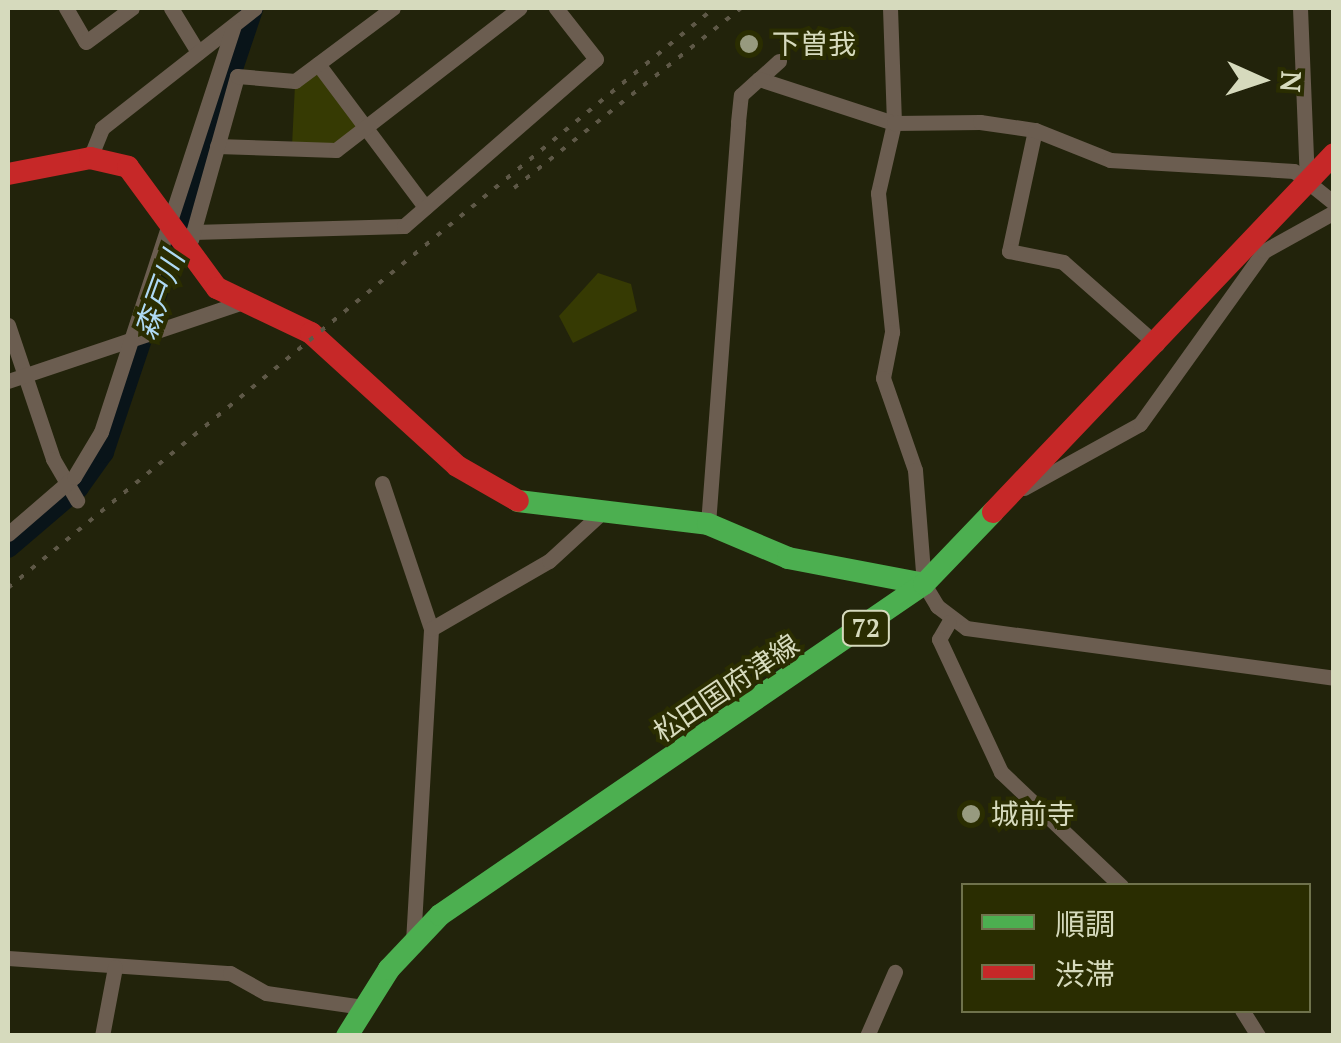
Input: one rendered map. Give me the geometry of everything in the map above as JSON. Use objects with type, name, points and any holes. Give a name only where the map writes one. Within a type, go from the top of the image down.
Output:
[{"type":"main road","name":"松田国府津線","points":[[347,1036],[363,1008],[414,942],[924,584],[1023,488],[1334,154]]},
{"type":"main road","points":[[8,174],[90,158],[128,166],[238,304],[311,333],[493,491],[529,507],[598,517],[708,524],[788,558],[924,584]]},
{"type":"street","points":[[66,8],[86,42],[132,8]]},
{"type":"street","points":[[171,8],[198,52]]},
{"type":"street","points":[[90,158],[102,128],[256,8]]},
{"type":"street","points":[[8,534],[69,492],[101,432],[136,337],[185,233],[217,146],[237,76],[295,80],[394,8]]},
{"type":"street","points":[[217,146],[336,150],[367,130],[520,8]]},
{"type":"street","points":[[185,233],[404,226],[596,59],[556,8]]},
{"type":"street","points":[[890,8],[894,124],[878,193],[892,332],[882,378],[915,470],[924,584],[949,622],[1334,678]]},
{"type":"street","points":[[1300,8],[1307,184]]},
{"type":"street","points":[[185,233],[236,23]]},
{"type":"street","points":[[708,524],[729,130],[741,94],[779,61]]},
{"type":"street","points":[[318,64],[425,207]]},
{"type":"street","points":[[759,79],[894,124],[1035,130],[1110,160],[1294,171],[1334,203]]},
{"type":"street","points":[[1035,130],[1009,251],[1063,262],[1157,345]]},
{"type":"street","points":[[1023,488],[1140,424],[1264,251],[1334,212]]},
{"type":"street","points":[[8,381],[238,304]]},
{"type":"street","points":[[8,325],[69,492]]},
{"type":"street","points":[[382,483],[431,628],[414,942]]},
{"type":"street","points":[[431,628],[550,561],[598,517]]},
{"type":"street","points":[[949,622],[939,639],[1001,772],[1118,883]]},
{"type":"street","points":[[8,958],[230,973],[266,993],[363,1008]]},
{"type":"street","points":[[102,1036],[115,968]]},
{"type":"street","points":[[867,1036],[895,972]]},
{"type":"street","points":[[1244,1013],[1258,1036]]},
{"type":"green space","points":[[318,68],[363,129],[336,148],[292,146],[295,85]]},
{"type":"green space","points":[[598,273],[631,284],[637,311],[573,343],[559,316]]},
{"type":"waterway","name":"森戸川","points":[[8,547],[78,487],[103,452],[252,8]]},
{"type":"railway","points":[[8,588],[714,8]]},
{"type":"railway","points":[[514,188],[741,8]]},
{"type":"traffic: fast","points":[[518,501],[708,524],[788,558],[924,584]]},
{"type":"traffic: fast","points":[[347,1036],[389,969],[440,915],[924,584],[993,512]]},
{"type":"traffic: jam","points":[[993,512],[1334,154]]},
{"type":"traffic: jam","points":[[8,174],[90,158],[128,167],[217,288],[311,333],[457,466],[518,501]]},
{"type":"place","name":"下曽我","points":[[749,44]]},
{"type":"place","name":"城前寺","points":[[971,814]]}]
